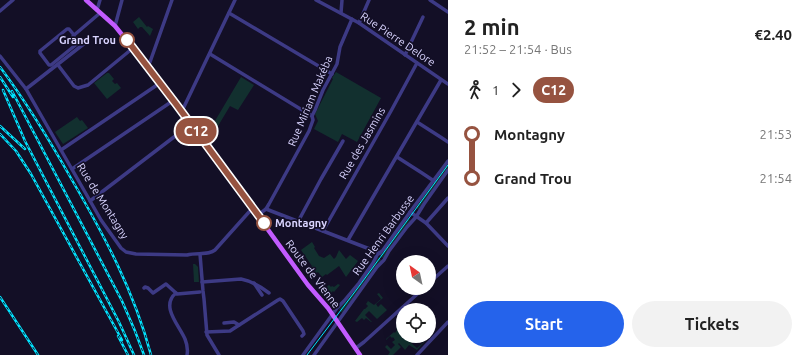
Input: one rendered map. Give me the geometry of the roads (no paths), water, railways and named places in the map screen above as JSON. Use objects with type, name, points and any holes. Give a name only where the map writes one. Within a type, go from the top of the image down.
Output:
[{"type":"main road","name":"Route de Vienne","points":[[86,0],[115,26],[147,65],[360,355]]},
{"type":"street","points":[[0,11],[13,0]]},
{"type":"street","points":[[74,35],[99,11],[100,0]]},
{"type":"street","points":[[115,26],[122,0]]},
{"type":"street","points":[[147,65],[150,62],[172,0]]},
{"type":"street","points":[[182,111],[235,0]]},
{"type":"street","name":"Rue Pierre Delore","points":[[316,0],[359,23],[448,84]]},
{"type":"street","points":[[341,13],[342,0]]},
{"type":"street","points":[[359,23],[369,0]]},
{"type":"street","points":[[430,0],[448,12]]},
{"type":"street","points":[[229,13],[332,74]]},
{"type":"street","points":[[405,55],[423,17]]},
{"type":"street","name":"Rue Miriam Makéba","points":[[266,209],[309,131],[313,120],[312,116],[323,90],[338,64],[340,47],[352,19]]},
{"type":"street","points":[[67,29],[69,29],[74,35],[73,36],[78,43],[51,65],[49,65],[40,51],[67,29]]},
{"type":"street","points":[[26,89],[85,43]]},
{"type":"street","points":[[58,65],[74,86],[78,88],[88,85],[133,48]]},
{"type":"street","points":[[210,54],[312,116]]},
{"type":"street","name":"Rue de Montagny","points":[[0,56],[26,89],[109,231],[126,252],[136,254],[208,254],[216,250],[253,209]]},
{"type":"street","name":"Rue des Jasmins","points":[[323,231],[417,63]]},
{"type":"street","points":[[348,240],[442,80]]},
{"type":"street","points":[[61,150],[160,83]]},
{"type":"street","points":[[72,169],[174,100]]},
{"type":"street","points":[[417,122],[448,142]]},
{"type":"street","points":[[90,200],[191,124]]},
{"type":"street","points":[[300,218],[343,141]]},
{"type":"street","points":[[397,157],[434,181]]},
{"type":"street","name":"Rue Henri Barbusse","points":[[303,355],[359,283],[448,161]]},
{"type":"street","name":"Rue Henri Barbusse","points":[[314,355],[377,267],[384,260],[389,251],[416,217],[448,170]]},
{"type":"street","points":[[426,223],[448,198]]},
{"type":"street","points":[[258,215],[266,209],[380,253]]},
{"type":"street","points":[[410,212],[426,223],[448,246]]},
{"type":"street","points":[[200,254],[206,332],[208,338],[219,355]]},
{"type":"street","points":[[436,277],[448,266]]},
{"type":"street","points":[[202,282],[241,279],[253,282],[269,293]]},
{"type":"street","points":[[253,282],[262,295]]},
{"type":"street","points":[[144,288],[148,288],[153,293],[166,284],[177,294],[200,292]]},
{"type":"street","points":[[176,293],[170,299],[170,310],[185,340],[187,355]]},
{"type":"street","points":[[356,348],[416,295]]},
{"type":"street","points":[[206,332],[230,331],[280,299],[283,301],[303,331],[304,334],[302,336]]},
{"type":"street","points":[[224,323],[234,322],[240,325]]},
{"type":"street","points":[[417,355],[448,322]]},
{"type":"tram line","points":[[307,355],[448,165]]},
{"type":"railway","points":[[0,67],[20,94],[47,137],[107,244],[118,265],[136,309],[151,355]]},
{"type":"railway","points":[[0,77],[13,97]]},
{"type":"railway","points":[[3,90],[25,141],[119,322],[134,355]]},
{"type":"railway","points":[[12,91],[122,301],[144,355]]},
{"type":"railway","points":[[0,126],[25,149]]},
{"type":"railway","points":[[0,134],[16,151],[31,174],[122,340]]},
{"type":"railway","points":[[0,297],[38,355]]},
{"type":"railway","points":[[118,336],[128,355]]},
{"type":"place","name":"Grand Trou","points":[[127,40]]},
{"type":"place","name":"Montagny","points":[[264,223]]}]
